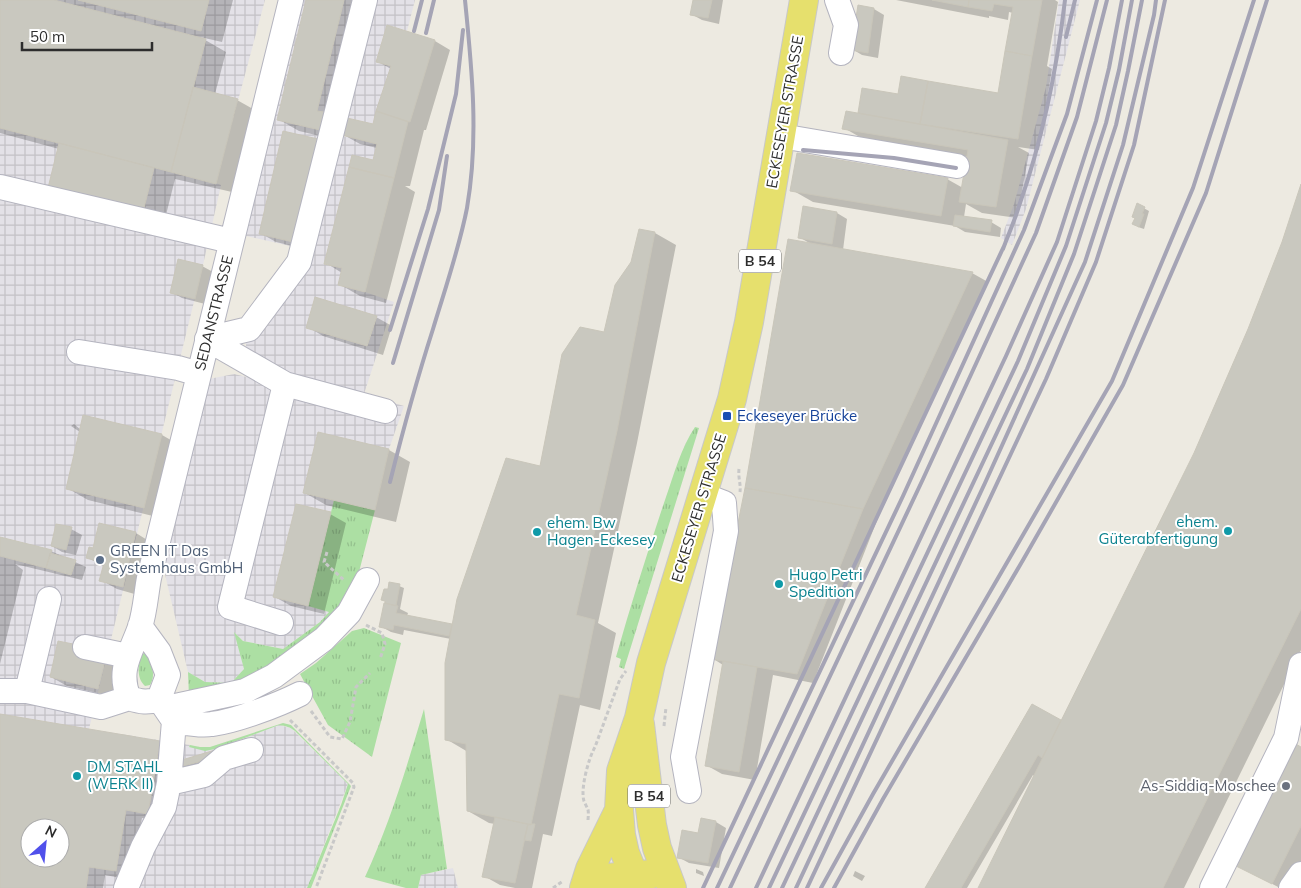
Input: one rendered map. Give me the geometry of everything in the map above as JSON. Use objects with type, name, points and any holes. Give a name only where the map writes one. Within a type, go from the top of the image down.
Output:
[{"type":"main road","name":"ECKESEYER STRASSE","points":[[651,882],[623,844],[619,810],[621,771],[639,718],[651,663],[732,398],[749,322],[804,0]]},
{"type":"main road","name":"ECKESEYER STRASSE","points":[[639,718],[652,825],[657,848],[651,882]]},
{"type":"main road","points":[[584,888],[590,868],[619,810]]},
{"type":"main road","points":[[593,888],[606,878],[651,882]]},
{"type":"street","name":"SEDANSTRASSE","points":[[130,698],[124,686],[124,671],[140,626],[149,578],[291,0]]},
{"type":"street","points":[[207,338],[249,329],[299,262],[364,0]]},
{"type":"street","points":[[837,0],[846,25],[841,52]]},
{"type":"street","points":[[781,136],[957,166]]},
{"type":"street","points":[[0,187],[232,241]]},
{"type":"street","points":[[207,338],[285,384],[385,411]]},
{"type":"street","points":[[79,352],[178,368],[199,374]]},
{"type":"street","points":[[281,623],[230,607],[285,384]]},
{"type":"street","points":[[689,791],[683,757],[726,531],[724,503],[703,494]]},
{"type":"street","points":[[168,714],[244,691],[274,676],[324,639],[359,596]]},
{"type":"street","points":[[26,691],[49,599]]},
{"type":"street","points":[[126,888],[143,847],[164,807],[169,782],[168,674],[159,652],[140,626]]},
{"type":"street","points":[[85,647],[128,656]]},
{"type":"street","points":[[1212,888],[1286,738],[1295,726],[1301,664]]},
{"type":"street","points":[[0,691],[26,691],[101,707],[130,698],[141,702],[152,702],[168,714],[194,724],[212,724],[286,701],[300,694]]},
{"type":"street","points":[[169,782],[204,775],[224,758],[251,750]]},
{"type":"street","points":[[1291,888],[1301,874]]},
{"type":"path","points":[[327,552],[324,562],[359,596],[354,618],[382,633],[384,644],[380,659]]},
{"type":"path","points":[[589,808],[584,800],[583,792],[591,753],[596,747],[620,679],[626,670]]},
{"type":"path","points":[[300,694],[330,737],[342,739],[350,722],[356,687],[370,672]]},
{"type":"path","points":[[285,719],[290,719],[294,722],[354,783],[316,888]]},
{"type":"shaded area","points":[[0,0],[265,0],[216,183],[221,185],[203,265],[89,729],[190,745],[189,747],[215,749],[279,725],[291,728],[348,784],[307,888],[0,888]]},
{"type":"shaded area","points":[[301,0],[415,0],[407,31],[387,25],[376,61],[391,66],[373,124],[347,118],[343,136],[377,144],[373,160],[324,264],[342,268],[338,285],[394,302],[364,394],[404,406],[389,449],[375,510],[334,500],[308,606],[330,611],[320,622],[283,649],[243,641],[235,633],[244,669],[231,683],[205,682],[188,672],[164,570],[160,568],[209,379],[234,374],[263,381],[281,368],[250,352],[246,347],[246,341],[295,247],[242,235]]},
{"type":"shaded area","points":[[1059,0],[1080,0],[1026,209],[1012,245],[1001,238],[1014,204],[1046,87]]},
{"type":"shaded area","points":[[453,868],[458,888],[418,888],[421,875]]},
{"type":"green space","points":[[695,427],[699,428],[624,669],[619,667],[621,659],[616,657],[675,470]]},
{"type":"green space","points":[[334,500],[375,510],[359,572],[346,605],[269,673],[189,697],[188,672],[205,682],[231,683],[244,669],[234,632],[243,641],[283,649],[320,622],[329,612],[308,606]]},
{"type":"green space","points":[[364,628],[401,643],[372,757],[328,725],[300,674],[316,663],[352,631]]},
{"type":"green space","points":[[142,654],[148,654],[153,674],[150,685],[145,686],[140,679],[139,671]]},
{"type":"green space","points":[[424,709],[447,869],[421,875],[418,888],[406,888],[365,877],[390,815]]},
{"type":"green space","points":[[283,723],[291,725],[351,786],[311,888],[307,888],[348,784],[295,731],[284,726],[279,725],[215,749],[205,751],[189,747],[190,745],[210,747]]},
{"type":"building","points":[[0,0],[54,0],[206,39],[171,172],[0,128]]},
{"type":"building","points":[[78,0],[209,0],[201,31]]},
{"type":"building","points":[[306,0],[344,0],[317,111],[324,112],[320,130],[277,120]]},
{"type":"building","points":[[693,0],[712,0],[708,18],[690,15]]},
{"type":"building","points":[[932,0],[969,0],[968,7]]},
{"type":"building","points":[[969,0],[1042,0],[1032,56],[1005,51],[1013,7],[994,4],[992,11],[968,7]]},
{"type":"building","points":[[858,5],[874,8],[868,53],[851,50]]},
{"type":"building","points":[[387,25],[435,40],[410,122],[376,111],[391,66],[376,62]]},
{"type":"building","points":[[1005,51],[1032,56],[1018,139],[920,124],[928,81],[998,93]]},
{"type":"building","points":[[901,76],[928,81],[920,124],[858,113],[862,88],[898,94]]},
{"type":"building","points":[[193,87],[238,99],[216,184],[171,172]]},
{"type":"building","points":[[376,111],[408,122],[394,178],[349,167],[352,155],[373,160],[377,144],[342,135],[347,118],[373,124]]},
{"type":"building","points":[[846,111],[1008,140],[996,207],[959,202],[968,150],[842,129]]},
{"type":"building","points":[[283,131],[318,139],[293,242],[259,234]]},
{"type":"building","points":[[59,143],[154,168],[143,212],[48,188]]},
{"type":"building","points":[[797,153],[948,178],[941,216],[790,191]]},
{"type":"building","points":[[349,167],[394,178],[365,292],[338,285],[342,268],[324,264]]},
{"type":"building","name":"ehem. Güterabfertigung","points":[[1301,184],[1301,609],[1163,888],[978,888],[1194,453],[1248,329],[1282,242]]},
{"type":"building","points":[[1137,203],[1145,207],[1139,227],[1132,224],[1135,218],[1132,217]]},
{"type":"building","points":[[803,206],[837,212],[832,244],[798,238]]},
{"type":"building","points":[[955,215],[992,220],[990,232],[953,226]]},
{"type":"building","name":"ehem. Bw Hagen-Eckesey","points":[[639,229],[655,232],[617,431],[576,615],[595,620],[579,698],[559,694],[531,825],[467,811],[466,744],[445,740],[445,663],[457,599],[506,458],[540,466],[562,354],[580,327],[604,332],[615,285],[631,262]]},
{"type":"building","points":[[788,239],[973,272],[863,509],[745,488]]},
{"type":"building","points":[[178,259],[203,265],[195,299],[170,293]]},
{"type":"building","points":[[315,297],[377,316],[367,346],[306,328]]},
{"type":"building","points":[[83,415],[162,434],[144,508],[66,489]]},
{"type":"building","points":[[318,432],[389,449],[375,510],[303,493]]},
{"type":"building","name":"Hugo Petri Spedition","points":[[745,488],[863,509],[797,674],[711,659]]},
{"type":"building","points":[[296,504],[331,512],[308,606],[273,597]]},
{"type":"building","points":[[99,523],[136,532],[123,587],[99,581],[104,563],[86,558],[89,547],[93,548]]},
{"type":"building","points":[[56,524],[72,527],[66,550],[51,546]]},
{"type":"building","points":[[0,537],[52,550],[46,568],[0,556]]},
{"type":"building","points":[[50,553],[76,560],[71,575],[46,568]]},
{"type":"building","points":[[389,582],[400,584],[396,606],[381,600],[384,589],[388,589]]},
{"type":"building","points":[[384,603],[398,606],[396,613],[452,624],[449,636],[394,625],[393,630],[379,627]]},
{"type":"building","points":[[58,641],[83,646],[106,657],[98,689],[50,677]]},
{"type":"building","points":[[723,661],[757,667],[739,772],[705,766]]},
{"type":"building","points":[[1032,704],[1061,720],[1042,758],[1038,755],[961,888],[925,888]]},
{"type":"building","name":"DM STAHL (WERK II)","points":[[0,714],[160,741],[148,814],[126,810],[116,871],[89,867],[86,888],[0,888]]},
{"type":"building","name":"As-Siddiq-Moschee","points":[[1294,743],[1301,747],[1301,826],[1272,884],[1232,864]]},
{"type":"building","points":[[215,750],[217,757],[184,766],[182,760]]},
{"type":"building","points":[[495,817],[528,824],[515,883],[482,877]]},
{"type":"building","points":[[701,818],[716,821],[708,863],[677,858],[682,830],[698,833]]},
{"type":"building","points":[[528,824],[535,824],[531,841],[524,840]]},
{"type":"railway","points":[[414,31],[422,0]]},
{"type":"railway","points":[[426,33],[434,0]]},
{"type":"railway","points":[[390,482],[405,424],[456,254],[467,208],[473,156],[473,104],[465,0]]},
{"type":"railway","points":[[1003,249],[1016,217],[1042,130],[1058,52],[1065,0]]},
{"type":"railway","points":[[1066,37],[1075,0]]},
{"type":"railway","points":[[717,888],[903,496],[1024,230],[1067,114],[1097,0]]},
{"type":"railway","points":[[730,888],[923,479],[1036,233],[1077,117],[1107,0]]},
{"type":"railway","points":[[756,888],[1006,356],[1057,242],[1096,121],[1109,68],[1122,0]]},
{"type":"railway","points":[[769,888],[1018,361],[1066,246],[1106,123],[1119,70],[1132,0]]},
{"type":"railway","points":[[782,888],[1027,369],[1074,254],[1116,125],[1142,0]]},
{"type":"railway","points":[[796,888],[985,483],[1085,262],[1123,145],[1156,0]]},
{"type":"railway","points":[[807,888],[1046,379],[1096,262],[1134,145],[1165,0]]},
{"type":"railway","points":[[821,888],[873,794],[1112,381],[1193,188],[1254,0]]},
{"type":"railway","points":[[834,888],[883,799],[1123,385],[1206,193],[1267,0]]},
{"type":"railway","points":[[390,330],[428,209],[456,94],[463,30]]},
{"type":"railway","points":[[803,150],[894,158],[956,168]]},
{"type":"railway","points":[[393,363],[439,210],[447,156]]},
{"type":"railway","points":[[703,888],[1005,244]]},
{"type":"place","name":"Eckeseyer Brücke","points":[[727,416]]},
{"type":"place","name":"ehem. Güterabfertigung","points":[[1228,531]]},
{"type":"place","name":"ehem. Bw Hagen-Eckesey","points":[[537,532]]},
{"type":"place","name":"GREEN IT Das Systemhaus GmbH","points":[[100,560]]},
{"type":"place","name":"Hugo Petri Spedition","points":[[779,584]]},
{"type":"place","name":"DM STAHL (WERK II)","points":[[77,776]]},
{"type":"place","name":"As-Siddiq-Moschee","points":[[1286,786]]}]
